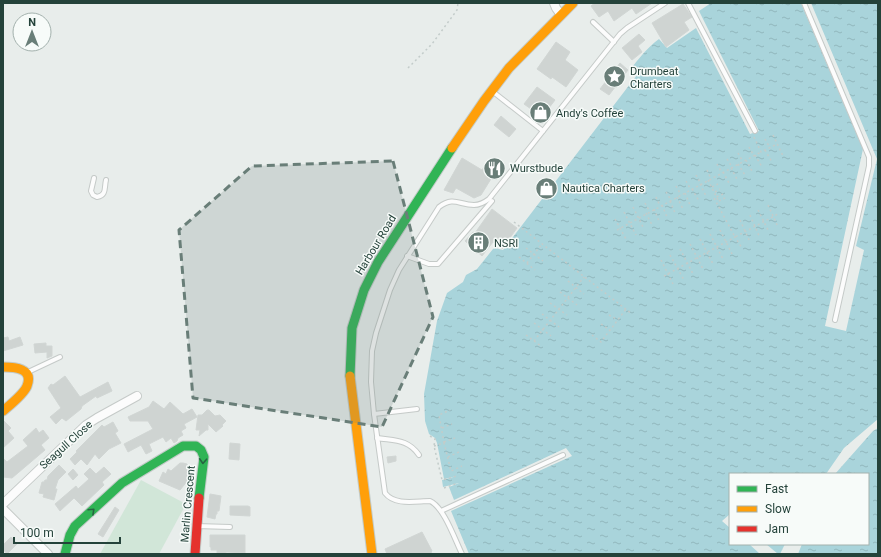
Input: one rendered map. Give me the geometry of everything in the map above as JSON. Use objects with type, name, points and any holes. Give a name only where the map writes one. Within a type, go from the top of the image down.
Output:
[{"type":"street","points":[[554,3],[554,6],[562,15]]},
{"type":"street","name":"Harbour Road","points":[[372,554],[349,370],[351,338],[355,316],[364,290],[378,262],[462,132],[509,68],[573,3]]},
{"type":"street","points":[[3,367],[20,368],[26,373],[28,381],[27,387],[3,411]]},
{"type":"street","name":"Seagull Close","points":[[3,504],[86,426],[137,396]]},
{"type":"street","name":"Marlin Crescent","points":[[65,554],[70,535],[75,526],[122,483],[183,446],[190,445],[197,446],[203,451],[204,456],[196,526],[195,554]]},
{"type":"street","points":[[3,509],[48,554]]},
{"type":"lane","points":[[462,554],[441,511],[435,503],[430,501],[395,501],[388,497],[385,493],[371,382],[372,351],[376,333],[390,290],[407,256],[439,207],[448,202],[457,201],[470,204],[479,204],[490,199],[614,42],[627,28],[665,3]]},
{"type":"lane","points":[[688,3],[755,131]]},
{"type":"lane","points":[[804,3],[869,157],[869,166],[835,320]]},
{"type":"lane","points":[[593,22],[614,42]]},
{"type":"lane","points":[[492,91],[543,131]]},
{"type":"lane","points":[[94,178],[92,191],[93,195],[97,197],[102,196],[105,193],[106,180]]},
{"type":"lane","points":[[407,256],[429,264],[438,264],[492,201]]},
{"type":"lane","points":[[26,373],[60,357]]},
{"type":"lane","points":[[374,414],[417,409]]},
{"type":"lane","points":[[377,438],[409,444],[419,455]]},
{"type":"lane","points":[[441,511],[563,456]]},
{"type":"lane","points":[[196,526],[230,527]]},
{"type":"path","points":[[408,68],[432,44],[457,10],[458,3]]},
{"type":"path","points":[[773,135],[784,156]]},
{"type":"path","points":[[754,138],[761,152]]},
{"type":"path","points":[[765,139],[770,148]]},
{"type":"path","points":[[617,230],[754,155],[777,144]]},
{"type":"path","points":[[749,147],[762,167]]},
{"type":"path","points":[[765,150],[772,162]]},
{"type":"path","points":[[738,153],[742,162]]},
{"type":"path","points":[[727,158],[737,179]]},
{"type":"path","points":[[746,160],[752,171]]},
{"type":"path","points":[[717,164],[730,183]]},
{"type":"path","points":[[738,164],[745,175]]},
{"type":"path","points":[[707,170],[711,179]]},
{"type":"path","points":[[696,175],[706,196]]},
{"type":"path","points":[[708,180],[719,202],[725,198]]},
{"type":"path","points":[[686,181],[699,201]]},
{"type":"path","points":[[712,188],[718,184]]},
{"type":"path","points":[[676,186],[681,195]]},
{"type":"path","points":[[714,192],[720,189]]},
{"type":"path","points":[[666,192],[675,212]]},
{"type":"path","points":[[685,193],[690,204]]},
{"type":"path","points":[[716,197],[723,194]]},
{"type":"path","points":[[656,197],[667,217]]},
{"type":"path","points":[[677,197],[683,209]]},
{"type":"path","points":[[716,197],[714,198],[742,248]]},
{"type":"path","points":[[645,203],[650,212]]},
{"type":"path","points":[[768,205],[778,227]]},
{"type":"path","points":[[633,207],[644,229]]},
{"type":"path","points":[[654,209],[659,221]]},
{"type":"path","points":[[758,210],[769,232]]},
{"type":"path","points":[[624,212],[636,235]]},
{"type":"path","points":[[646,214],[652,225]]},
{"type":"path","points":[[664,276],[778,214]]},
{"type":"path","points":[[750,216],[760,238]]},
{"type":"path","points":[[615,219],[626,239]]},
{"type":"path","points":[[740,220],[750,242]]},
{"type":"path","points":[[514,222],[632,314]]},
{"type":"path","points":[[720,230],[732,254]]},
{"type":"path","points":[[710,234],[723,259]]},
{"type":"path","points":[[700,239],[713,264]]},
{"type":"path","points":[[527,263],[542,244]]},
{"type":"path","points":[[690,244],[703,269]]},
{"type":"path","points":[[526,248],[543,261]]},
{"type":"path","points":[[680,250],[693,274]]},
{"type":"path","points":[[670,255],[684,280]]},
{"type":"path","points":[[519,257],[535,270]]},
{"type":"path","points":[[661,260],[673,284]]},
{"type":"path","points":[[534,341],[584,277]]},
{"type":"path","points":[[568,281],[584,294]]},
{"type":"path","points":[[560,292],[577,305]]},
{"type":"path","points":[[550,303],[567,315]]},
{"type":"path","points":[[592,335],[601,342],[626,309]]},
{"type":"path","points":[[542,314],[559,327]]},
{"type":"path","points":[[609,315],[618,320]]},
{"type":"path","points":[[534,323],[551,336]]},
{"type":"path","points":[[601,324],[610,330]]},
{"type":"path","points":[[526,334],[542,347]]},
{"type":"path","points":[[450,410],[439,415],[444,443],[451,471],[462,466]]},
{"type":"path","points":[[442,428],[452,424]]},
{"type":"path","points":[[430,436],[435,439],[434,446],[442,480],[457,476]]},
{"type":"path","points":[[434,446],[456,438]]},
{"type":"path","points":[[448,457],[459,452]]},
{"type":"path","points":[[444,488],[458,483]]},
{"type":"highlighted area","points":[[393,161],[433,317],[382,427],[193,398],[179,230],[252,166]]},
{"type":"green space","points":[[141,480],[186,504],[159,554],[100,554]]},
{"type":"water","points":[[711,3],[801,3],[863,149],[825,326],[846,331],[864,250],[856,246],[877,159],[811,3],[878,3],[878,419],[844,448],[827,473],[729,473],[729,515],[722,521],[729,527],[729,545],[750,545],[760,554],[469,554],[451,511],[572,456],[566,448],[454,500],[449,487],[459,483],[443,487],[442,480],[457,476],[444,479],[437,443],[435,438],[429,434],[425,421],[424,394],[437,321],[447,293],[463,282],[466,275],[477,269],[493,249],[503,250],[640,71],[633,66],[648,48],[659,39],[667,48],[696,28],[750,134],[759,131],[699,11]]},
{"type":"water","points":[[878,428],[878,554],[798,554],[802,545],[869,545],[869,473],[836,473],[873,431]]},
{"type":"water","points":[[767,545],[784,545],[780,554]]},
{"type":"building","points":[[595,3],[652,3],[636,14],[632,8],[614,21],[608,11],[599,17],[591,6]]},
{"type":"building","points":[[683,4],[692,17],[684,22],[689,30],[666,47],[652,23]]},
{"type":"building","points":[[639,34],[645,40],[638,46],[642,52],[632,60],[622,48]]},
{"type":"building","points":[[556,42],[570,52],[565,60],[578,70],[566,87],[537,69]]},
{"type":"building","points":[[620,63],[628,70],[609,95],[600,89]]},
{"type":"building","points":[[537,87],[555,100],[542,117],[524,104]]},
{"type":"building","points":[[501,116],[516,129],[509,137],[494,125]]},
{"type":"building","points":[[462,158],[482,170],[489,160],[504,170],[499,177],[494,174],[481,195],[474,198],[456,188],[453,193],[444,190]]},
{"type":"building","points":[[492,209],[517,228],[502,249],[493,242],[482,256],[465,241],[473,232],[475,233]]},
{"type":"building","points":[[8,337],[9,341],[20,337],[23,345],[3,351],[3,338]]},
{"type":"building","points":[[46,343],[46,346],[52,346],[52,356],[47,358],[47,352],[35,353],[34,344]]},
{"type":"building","points":[[65,376],[80,397],[108,382],[112,391],[97,398],[96,396],[82,406],[81,409],[66,421],[62,418],[56,424],[50,417],[61,408],[48,388],[51,384],[53,385]]},
{"type":"building","points":[[153,401],[164,409],[170,402],[183,414],[192,409],[197,417],[184,424],[186,428],[181,431],[183,435],[174,443],[171,438],[166,442],[163,437],[149,444],[152,451],[146,454],[141,445],[128,452],[124,444],[153,429],[148,421],[130,421],[128,417],[149,407]]},
{"type":"building","points":[[207,410],[215,416],[220,415],[226,421],[216,432],[208,424],[208,430],[199,436],[200,430],[196,430],[198,415],[202,415]]},
{"type":"building","points":[[3,420],[11,428],[8,431],[14,438],[3,448]]},
{"type":"building","points":[[113,422],[118,431],[115,433],[121,443],[109,449],[99,459],[95,454],[87,465],[81,459],[75,465],[70,459],[77,452],[76,451],[102,425],[104,427]]},
{"type":"building","points":[[36,428],[39,433],[43,430],[49,438],[41,445],[45,450],[12,478],[3,477],[3,458],[7,462],[28,446],[23,440]]},
{"type":"building","points":[[230,443],[240,444],[239,460],[229,459]]},
{"type":"building","points":[[396,456],[396,461],[388,463],[387,457]]},
{"type":"building","points":[[180,463],[187,464],[189,479],[180,490],[159,481],[163,472],[166,474],[168,469],[171,471]]},
{"type":"building","points":[[59,465],[66,472],[58,480],[54,500],[43,497],[44,494],[39,493],[42,482],[47,480],[48,476]]},
{"type":"building","points":[[104,467],[111,474],[102,482],[104,485],[82,506],[74,498],[60,511],[55,504],[76,486],[78,489],[89,479],[84,474],[90,468],[96,474]]},
{"type":"building","points":[[73,469],[78,475],[73,480],[68,474]]},
{"type":"building","points":[[210,494],[221,496],[219,511],[217,511],[215,519],[207,517]]},
{"type":"building","points":[[230,506],[250,507],[250,516],[230,515]]},
{"type":"building","points":[[115,507],[119,510],[103,537],[98,534]]},
{"type":"building","points":[[422,532],[432,551],[432,554],[387,554],[385,549]]},
{"type":"building","points":[[210,535],[245,535],[245,553],[226,552],[226,554],[217,554],[217,550],[211,550]]},
{"type":"building","points":[[11,537],[17,544],[7,554],[3,549],[3,545]]},
{"type":"traffic: fast","points":[[350,376],[352,328],[364,290],[378,262],[452,148]]},
{"type":"traffic: fast","points":[[65,554],[70,535],[75,526],[122,483],[183,446],[196,446],[201,450],[204,457],[199,498]]},
{"type":"traffic: slow","points":[[452,148],[484,101],[509,68],[573,3]]},
{"type":"traffic: slow","points":[[3,367],[17,368],[28,375],[27,386],[23,392],[3,411]]},
{"type":"traffic: slow","points":[[350,376],[372,554]]},
{"type":"traffic: jam","points":[[195,554],[199,498]]},
{"type":"place","name":"Drumbeat Charters","points":[[615,77]]},
{"type":"place","name":"Andy's Coffee","points":[[541,113]]},
{"type":"place","name":"Wurstbude","points":[[495,168]]},
{"type":"place","name":"Nautica Charters","points":[[546,188]]},
{"type":"place","name":"NSRI","points":[[478,243]]}]
